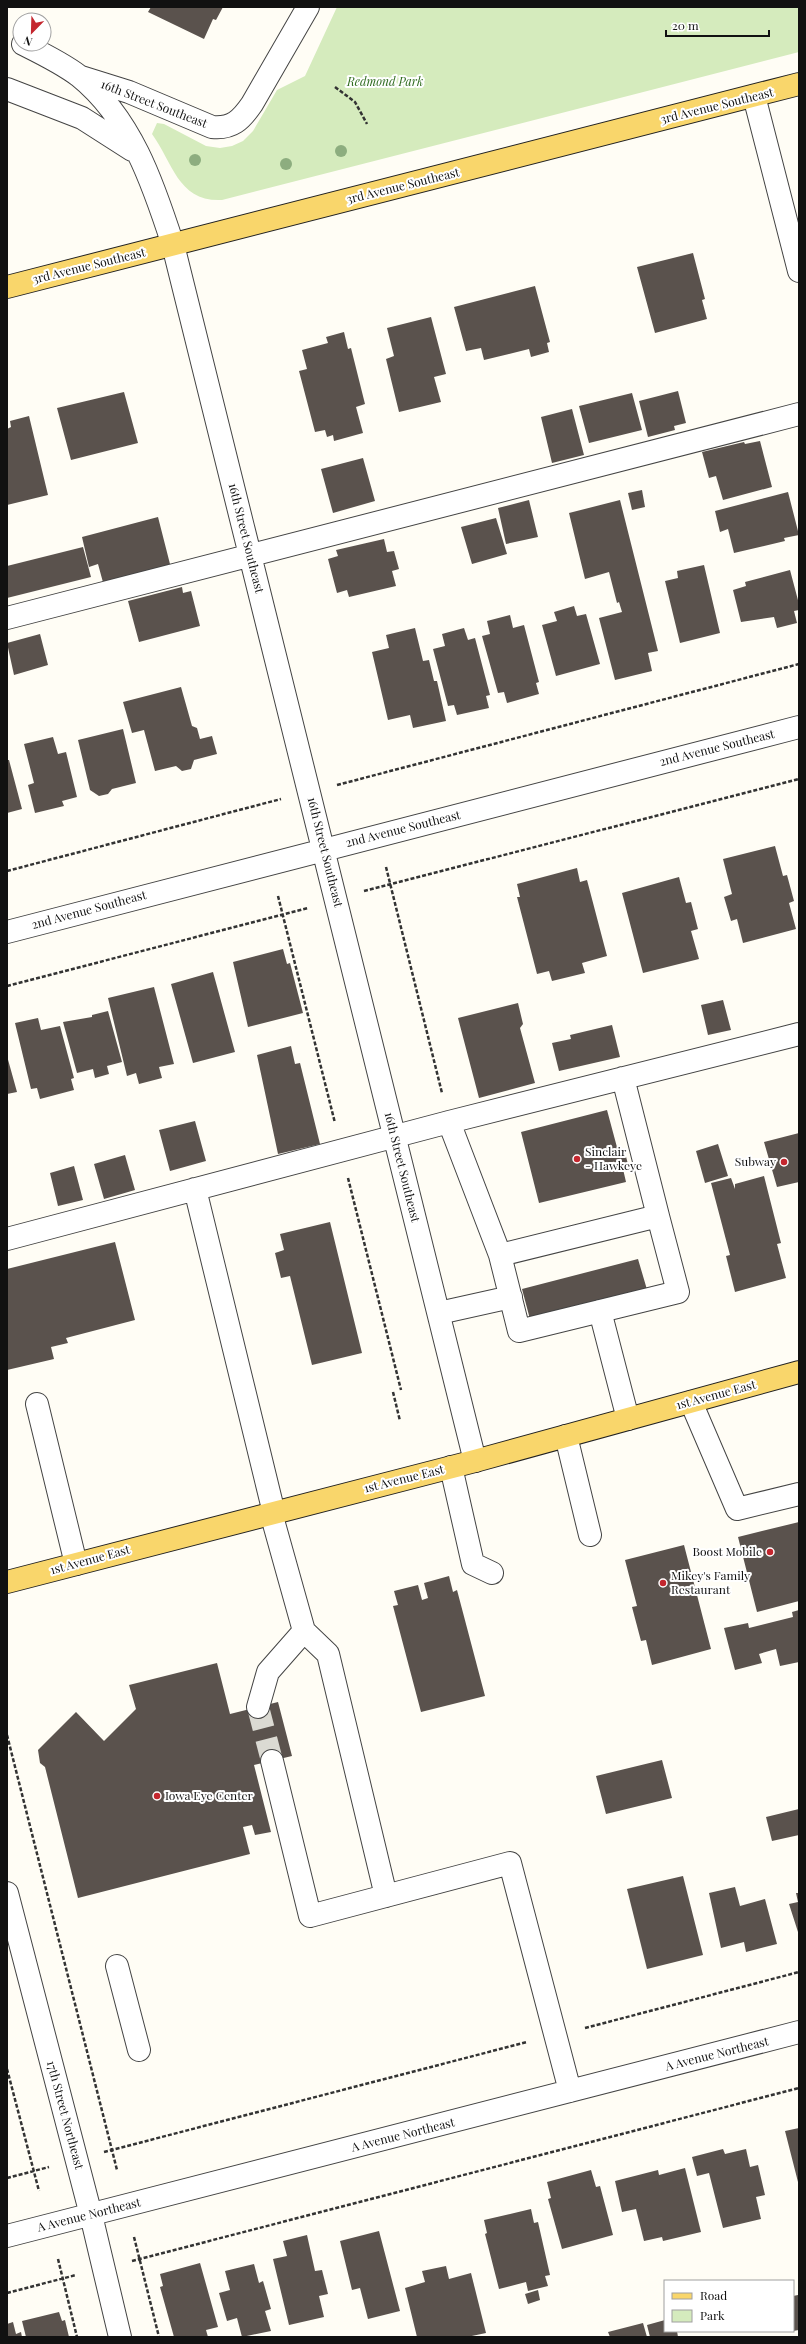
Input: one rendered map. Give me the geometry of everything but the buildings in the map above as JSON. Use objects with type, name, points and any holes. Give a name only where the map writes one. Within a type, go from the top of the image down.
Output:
[{"type":"main road","name":"3rd Avenue Southeast","points":[[7,287],[799,84]]},
{"type":"main road","name":"1st Avenue East","points":[[7,1582],[475,1461],[799,1372]]},
{"type":"street","name":"16th Street Southeast","points":[[78,76],[129,92],[212,127],[223,128],[234,125],[244,116],[252,104],[308,7]]},
{"type":"street","points":[[37,52],[78,76]]},
{"type":"street","name":"16th Street Southeast","points":[[78,76],[111,110],[140,156],[157,197],[173,244],[325,849],[394,1137],[475,1461]]},
{"type":"street","points":[[7,89],[82,118],[108,133],[140,156]]},
{"type":"street","points":[[754,96],[799,271]]},
{"type":"street","points":[[7,618],[250,554],[799,414]]},
{"type":"street","name":"2nd Avenue Southeast","points":[[7,932],[799,727]]},
{"type":"street","points":[[7,1239],[449,1122],[799,1034]]},
{"type":"street","points":[[449,1122],[500,1255],[519,1332],[678,1292],[623,1078]]},
{"type":"street","points":[[195,1189],[273,1513],[304,1631],[328,1654],[386,1896]]},
{"type":"street","points":[[500,1255],[658,1216]]},
{"type":"street","points":[[439,1313],[511,1297]]},
{"type":"street","points":[[600,1311],[628,1419]]},
{"type":"street","points":[[691,1402],[737,1509],[799,1494]]},
{"type":"street","points":[[37,1404],[76,1564]]},
{"type":"street","points":[[566,1436],[590,1535]]},
{"type":"street","points":[[451,1467],[473,1564],[492,1573]]},
{"type":"street","points":[[258,1707],[268,1672],[304,1631]]},
{"type":"street","points":[[272,1761],[310,1916],[510,1863],[570,2091]]},
{"type":"street","name":"17th Street Northeast","points":[[7,1893],[91,2215],[120,2337]]},
{"type":"street","points":[[117,1966],[139,2050]]},
{"type":"street","name":"A Avenue Northeast","points":[[7,2236],[799,2032]]},
{"type":"path","points":[[334,86],[355,102],[367,124]]},
{"type":"path","points":[[334,786],[799,664]]},
{"type":"path","points":[[364,892],[799,779]]},
{"type":"path","points":[[7,871],[283,798]]},
{"type":"path","points":[[278,896],[282,914]]},
{"type":"path","points":[[7,986],[308,908]]},
{"type":"path","points":[[393,1392],[400,1421]]},
{"type":"path","points":[[7,1735],[117,2170]]},
{"type":"path","points":[[112,2150],[799,1972]]},
{"type":"path","points":[[7,2068],[39,2191]]},
{"type":"path","points":[[140,2259],[799,2088]]},
{"type":"path","points":[[7,2178],[50,2166]]},
{"type":"path","points":[[134,2237],[159,2337]]},
{"type":"path","points":[[58,2260],[77,2337]]},
{"type":"path","points":[[7,2293],[76,2275]]},
{"type":"green space","name":"Redmond Park","points":[[337,7],[799,7],[799,52],[222,200],[207,199],[195,195],[186,188],[178,179],[152,134],[157,123],[164,124],[206,146],[220,148],[232,146],[243,141],[253,131],[277,90],[305,76]]},
{"type":"tunnel","points":[[258,1707],[272,1761]]},
{"type":"place","name":"Sinclair - Hawkeye","points":[[577,1159]]},
{"type":"place","name":"Subway","points":[[784,1162]]},
{"type":"place","name":"Boost Mobile","points":[[770,1552]]},
{"type":"place","name":"Mikey's Family Restaurant","points":[[663,1583]]},
{"type":"place","name":"Iowa Eye Center","points":[[157,1796]]}]
